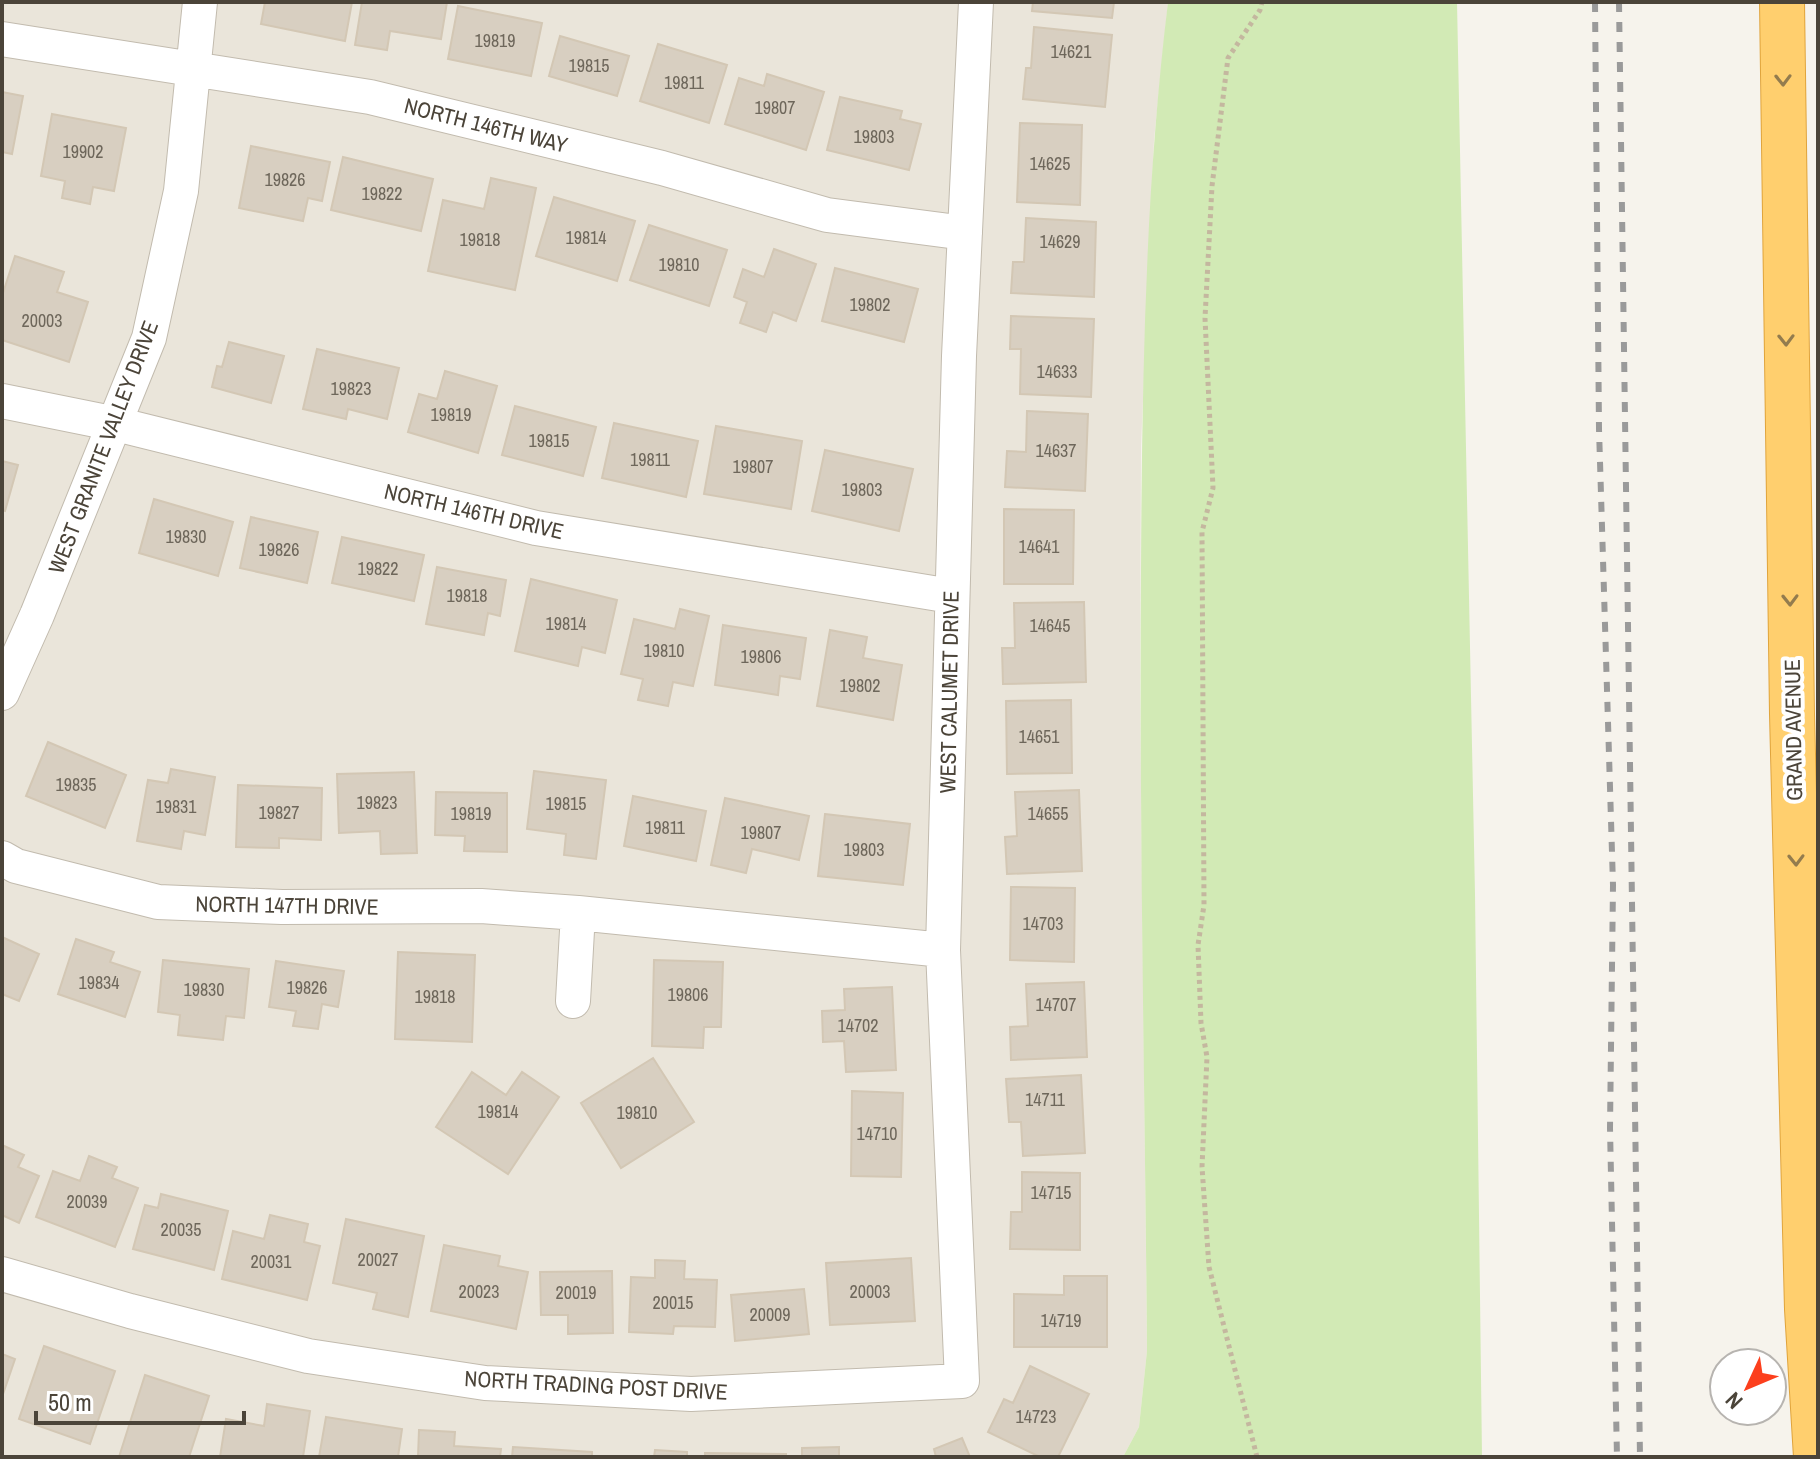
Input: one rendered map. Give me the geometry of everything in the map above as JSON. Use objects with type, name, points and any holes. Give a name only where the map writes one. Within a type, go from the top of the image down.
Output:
[{"type":"highway","name":"GRAND AVENUE","points":[[1782,2],[1792,714],[1807,1309],[1816,1457]]},
{"type":"street","name":"WEST GRANITE VALLEY DRIVE","points":[[2,693],[116,424],[149,338],[181,191],[200,2]]},
{"type":"street","name":"WEST CALUMET DRIVE","points":[[962,1381],[943,950],[951,596],[976,2]]},
{"type":"street","name":"NORTH 146TH WAY","points":[[2,39],[370,97],[662,168],[827,215],[965,233]]},
{"type":"street","name":"NORTH 146TH DRIVE","points":[[2,401],[116,424],[536,528],[951,596]]},
{"type":"street","name":"NORTH 147TH DRIVE","points":[[2,858],[16,866],[158,902],[282,907],[481,906],[943,950]]},
{"type":"street","points":[[573,1001],[578,913]]},
{"type":"street","name":"NORTH TRADING POST DRIVE","points":[[2,1274],[130,1311],[308,1356],[485,1383],[691,1394],[962,1381]]},
{"type":"path","points":[[1257,1457],[1209,1267],[1202,1167],[1207,1057],[1201,1023],[1198,945],[1204,905],[1202,532],[1213,488],[1205,318],[1212,186],[1228,58],[1260,10],[1262,2]]},
{"type":"shaded area","points":[[2,2],[1168,2],[1154,140],[1141,446],[1140,688],[1147,1351],[1139,1427],[1123,1457],[2,1457]]},
{"type":"green space","points":[[1168,2],[1457,2],[1475,894],[1482,1457],[1123,1457],[1139,1427],[1147,1351],[1141,766],[1142,429],[1154,144]]},
{"type":"building","points":[[265,2],[352,2],[345,41],[261,24]]},
{"type":"building","points":[[362,2],[447,2],[441,39],[390,31],[387,50],[355,45]]},
{"type":"building","points":[[1033,2],[1114,2],[1112,18],[1032,11]]},
{"type":"building","points":[[458,6],[542,23],[531,76],[448,59]]},
{"type":"building","points":[[1034,27],[1112,35],[1105,107],[1023,99],[1026,68],[1031,68]]},
{"type":"building","points":[[560,36],[629,56],[617,96],[549,76]]},
{"type":"building","points":[[658,44],[727,65],[709,123],[640,101]]},
{"type":"building","points":[[767,74],[824,92],[806,150],[725,124],[739,78],[764,86]]},
{"type":"building","points":[[2,92],[23,96],[12,154],[2,152]]},
{"type":"building","points":[[840,97],[902,111],[900,119],[921,124],[909,170],[827,150]]},
{"type":"building","points":[[52,114],[126,128],[114,191],[93,187],[90,204],[62,198],[65,181],[41,176]]},
{"type":"building","points":[[1020,123],[1082,125],[1080,205],[1017,202]]},
{"type":"building","points":[[251,146],[330,162],[322,201],[308,198],[303,221],[239,208]]},
{"type":"building","points":[[343,157],[433,179],[421,231],[331,210]]},
{"type":"building","points":[[491,178],[536,188],[515,290],[428,271],[443,200],[484,209]]},
{"type":"building","points":[[554,197],[635,221],[617,281],[536,256]]},
{"type":"building","points":[[1026,218],[1096,222],[1094,297],[1011,293],[1013,262],[1024,262]]},
{"type":"building","points":[[649,225],[727,250],[709,306],[630,280]]},
{"type":"building","points":[[774,249],[816,264],[796,321],[773,312],[766,332],[740,323],[747,302],[734,297],[743,269],[764,277]]},
{"type":"building","points":[[15,256],[64,272],[57,292],[88,302],[69,362],[2,340],[2,296]]},
{"type":"building","points":[[835,268],[918,289],[904,342],[822,321]]},
{"type":"building","points":[[1011,316],[1094,319],[1091,397],[1020,394],[1021,349],[1010,349]]},
{"type":"building","points":[[229,342],[284,356],[271,403],[212,387],[217,366],[222,367]]},
{"type":"building","points":[[317,349],[399,368],[387,419],[348,409],[346,419],[303,409]]},
{"type":"building","points":[[445,371],[497,386],[478,453],[408,432],[419,394],[437,399]]},
{"type":"building","points":[[515,406],[596,427],[583,476],[502,455]]},
{"type":"building","points":[[1027,411],[1088,414],[1085,491],[1005,487],[1007,451],[1026,452]]},
{"type":"building","points":[[614,423],[698,441],[686,497],[602,478]]},
{"type":"building","points":[[716,426],[802,441],[791,509],[704,494]]},
{"type":"building","points":[[825,450],[913,469],[899,531],[812,511]]},
{"type":"building","points":[[2,461],[18,465],[5,511],[2,510]]},
{"type":"building","points":[[154,499],[233,522],[218,576],[139,553]]},
{"type":"building","points":[[1004,509],[1074,510],[1073,584],[1004,584]]},
{"type":"building","points":[[251,517],[318,532],[307,583],[240,568]]},
{"type":"building","points":[[342,537],[424,555],[414,601],[332,583]]},
{"type":"building","points":[[437,567],[506,580],[500,616],[488,613],[484,635],[426,624]]},
{"type":"building","points":[[531,579],[617,600],[605,653],[582,647],[578,666],[515,651]]},
{"type":"building","points":[[1084,602],[1086,682],[1003,684],[1002,648],[1015,648],[1014,603]]},
{"type":"building","points":[[680,609],[709,616],[693,686],[673,682],[668,706],[638,700],[643,679],[621,674],[634,619],[675,629]]},
{"type":"building","points":[[723,625],[806,638],[800,679],[780,676],[778,695],[715,685]]},
{"type":"building","points":[[830,630],[867,637],[863,658],[902,665],[893,720],[817,706]]},
{"type":"building","points":[[1071,700],[1072,773],[1007,774],[1006,701]]},
{"type":"building","points":[[48,742],[126,775],[105,828],[26,796]]},
{"type":"building","points":[[171,769],[215,777],[205,835],[184,831],[181,849],[137,841],[148,780],[168,783]]},
{"type":"building","points":[[534,771],[606,780],[596,859],[564,855],[566,834],[527,829]]},
{"type":"building","points":[[414,772],[417,853],[381,854],[380,831],[339,833],[337,774]]},
{"type":"building","points":[[238,785],[322,788],[321,840],[279,838],[279,848],[236,847]]},
{"type":"building","points":[[1079,790],[1082,871],[1007,874],[1005,837],[1017,836],[1015,792]]},
{"type":"building","points":[[436,792],[507,793],[507,852],[464,851],[465,836],[435,835]]},
{"type":"building","points":[[633,796],[706,811],[696,861],[624,846]]},
{"type":"building","points":[[725,798],[809,816],[799,860],[752,849],[746,873],[711,865]]},
{"type":"building","points":[[825,814],[910,824],[903,885],[818,876]]},
{"type":"building","points":[[1011,887],[1075,888],[1074,962],[1010,960]]},
{"type":"building","points":[[2,937],[39,954],[19,1001],[2,994]]},
{"type":"building","points":[[76,939],[114,952],[110,962],[140,972],[125,1017],[58,994]]},
{"type":"building","points":[[398,952],[475,955],[472,1042],[395,1039]]},
{"type":"building","points":[[163,960],[249,969],[244,1018],[226,1016],[223,1040],[178,1035],[180,1015],[158,1012]]},
{"type":"building","points":[[654,960],[723,962],[721,1027],[704,1027],[703,1048],[652,1046]]},
{"type":"building","points":[[276,961],[344,971],[338,1007],[322,1004],[318,1029],[293,1026],[296,1011],[269,1007]]},
{"type":"building","points":[[1084,982],[1087,1057],[1011,1060],[1010,1027],[1028,1026],[1026,984]]},
{"type":"building","points":[[892,987],[896,1070],[846,1072],[844,1041],[823,1042],[822,1011],[845,1010],[844,989]]},
{"type":"building","points":[[653,1058],[694,1122],[621,1168],[581,1103]]},
{"type":"building","points":[[472,1072],[506,1095],[522,1072],[559,1097],[508,1174],[436,1127]]},
{"type":"building","points":[[1081,1075],[1085,1153],[1023,1156],[1021,1122],[1009,1122],[1006,1079]]},
{"type":"building","points":[[852,1091],[903,1093],[901,1177],[851,1176]]},
{"type":"building","points":[[2,1145],[24,1155],[18,1167],[39,1176],[19,1223],[2,1215]]},
{"type":"building","points":[[89,1156],[117,1167],[112,1178],[138,1188],[115,1247],[36,1217],[53,1171],[80,1181]]},
{"type":"building","points":[[1022,1172],[1080,1173],[1080,1250],[1010,1249],[1011,1212],[1022,1212]]},
{"type":"building","points":[[161,1194],[228,1211],[214,1270],[133,1249],[145,1205],[158,1208]]},
{"type":"building","points":[[270,1215],[308,1224],[304,1242],[320,1246],[307,1300],[222,1279],[233,1231],[264,1239]]},
{"type":"building","points":[[346,1219],[424,1236],[408,1317],[373,1309],[377,1293],[333,1283]]},
{"type":"building","points":[[444,1245],[500,1256],[498,1266],[528,1272],[516,1329],[431,1311]]},
{"type":"building","points":[[911,1258],[915,1321],[830,1325],[826,1263]]},
{"type":"building","points":[[655,1260],[685,1261],[684,1279],[717,1280],[715,1327],[674,1326],[673,1334],[629,1332],[631,1277],[655,1278]]},
{"type":"building","points":[[612,1271],[613,1333],[568,1334],[568,1315],[541,1315],[540,1272]]},
{"type":"building","points":[[1064,1276],[1107,1276],[1107,1347],[1014,1347],[1014,1294],[1064,1295]]},
{"type":"building","points":[[804,1289],[809,1334],[735,1341],[731,1295]]},
{"type":"building","points":[[44,1346],[115,1371],[90,1444],[19,1419]]},
{"type":"building","points":[[2,1354],[15,1359],[2,1397]]},
{"type":"building","points":[[1030,1366],[1089,1394],[1058,1457],[1040,1457],[988,1432],[1004,1399],[1013,1403]]},
{"type":"building","points":[[145,1375],[209,1396],[189,1457],[119,1457]]},
{"type":"building","points":[[267,1404],[310,1411],[303,1457],[220,1457],[226,1419],[264,1426]]},
{"type":"building","points":[[326,1417],[402,1429],[398,1457],[319,1457]]},
{"type":"building","points":[[419,1430],[455,1432],[454,1446],[501,1449],[500,1457],[418,1457]]},
{"type":"building","points":[[962,1438],[970,1457],[936,1457],[934,1449]]},
{"type":"building","points":[[513,1447],[592,1452],[592,1457],[512,1457]]},
{"type":"building","points":[[839,1447],[839,1457],[802,1457],[802,1448]]},
{"type":"building","points":[[655,1450],[687,1452],[687,1457],[654,1457]]},
{"type":"building","points":[[705,1453],[786,1454],[786,1457],[705,1457]]},
{"type":"railway","points":[[1595,2],[1599,429],[1613,885],[1610,1128],[1617,1457]]},
{"type":"railway","points":[[1619,2],[1640,1457]]}]
